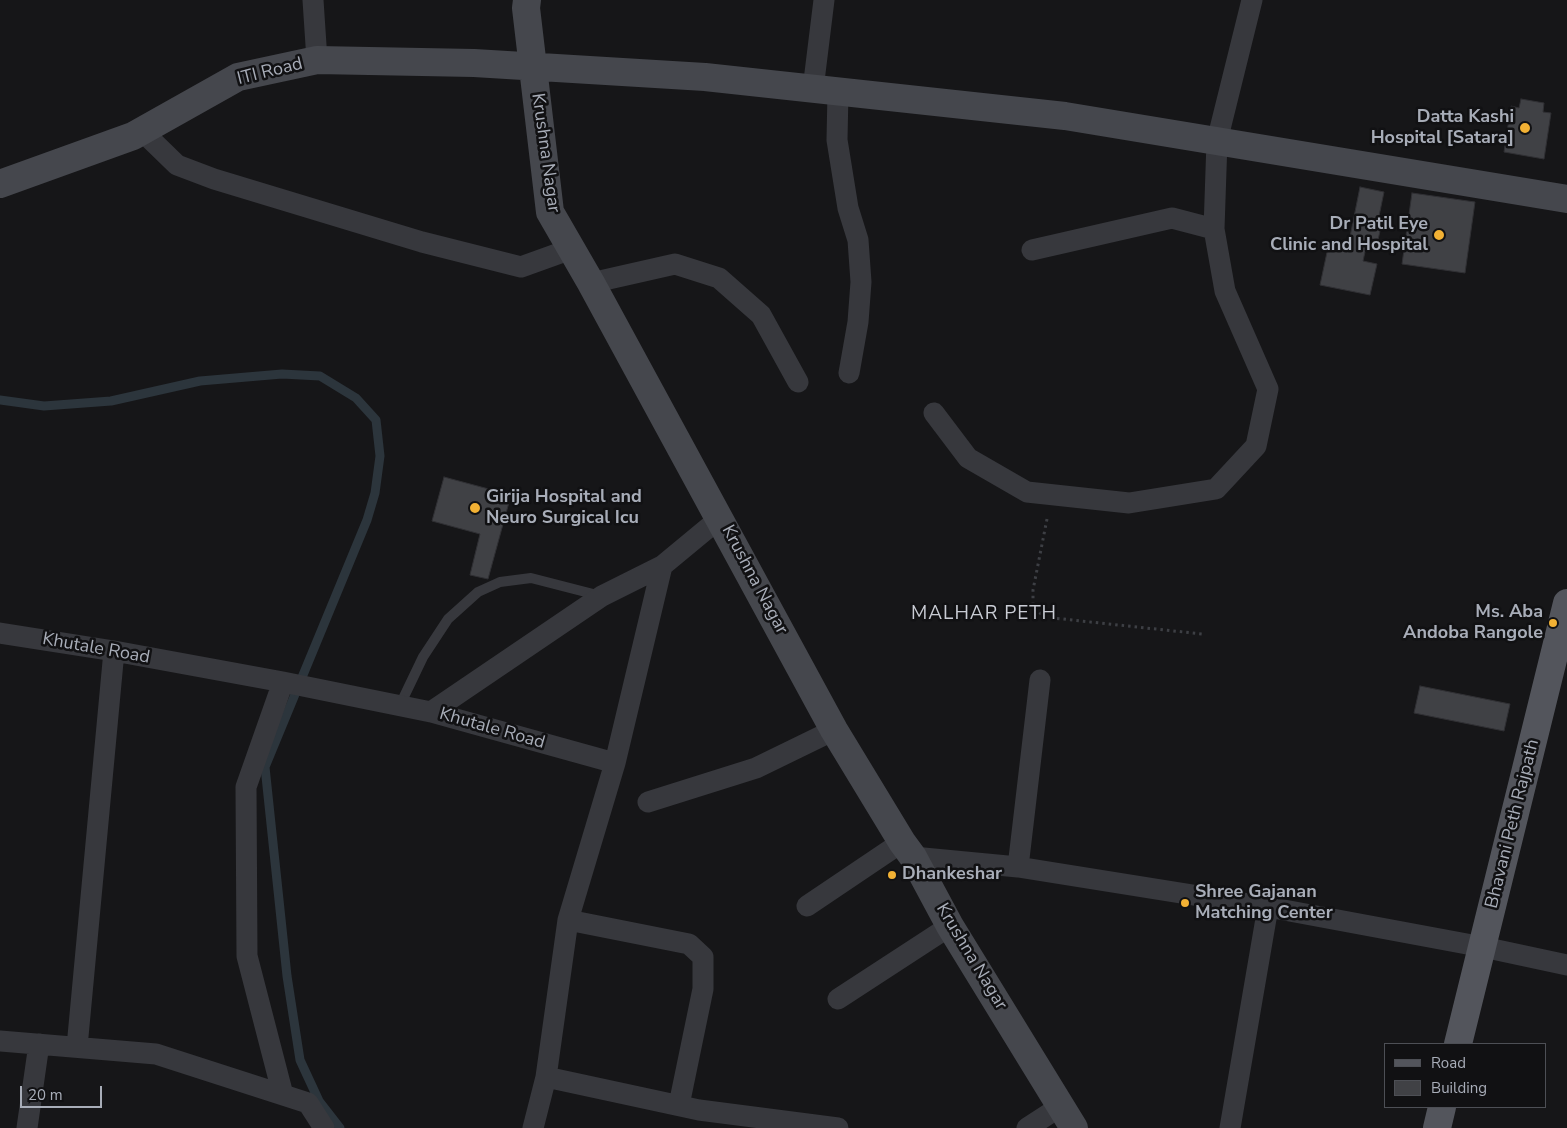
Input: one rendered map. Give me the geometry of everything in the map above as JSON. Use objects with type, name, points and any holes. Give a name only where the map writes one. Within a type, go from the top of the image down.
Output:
[{"type":"main road","name":"Krushna Nagar","points":[[527,0],[526,8],[550,212],[592,283],[834,730],[908,850],[950,926],[1068,1117]]},
{"type":"main road","name":"ITI Road","points":[[0,184],[133,136],[238,77],[317,60],[474,63],[704,77],[1065,116],[1567,199]]},
{"type":"main road","name":"Bhavani Peth Rajpath","points":[[1458,1043],[1567,603]]},
{"type":"main road","points":[[1437,1128],[1442,1108]]},
{"type":"street","points":[[313,0],[317,60]]},
{"type":"street","points":[[824,0],[825,90],[837,140],[848,208],[858,240],[861,282],[858,322],[849,373]]},
{"type":"street","points":[[934,413],[968,458],[1027,492],[1129,503],[1216,489],[1256,446],[1268,389],[1225,291],[1214,229],[1218,141],[1252,0]]},
{"type":"street","points":[[142,131],[177,165],[214,179],[422,242],[521,267],[572,249]]},
{"type":"street","points":[[1032,250],[1172,218],[1214,229]]},
{"type":"street","points":[[592,283],[675,264],[719,278],[761,315],[798,382]]},
{"type":"street","points":[[431,712],[602,596],[662,566],[720,518]]},
{"type":"street","points":[[534,1128],[546,1077],[568,920],[614,763],[662,566]]},
{"type":"street","name":"Khutale Road","points":[[0,633],[114,651],[400,705],[614,763]]},
{"type":"street","points":[[77,1047],[114,651]]},
{"type":"street","points":[[1018,867],[1040,680]]},
{"type":"street","points":[[283,1095],[247,956],[246,787],[298,686]]},
{"type":"street","points":[[648,802],[756,768],[834,730]]},
{"type":"street","points":[[806,906],[908,850],[1268,907],[1483,946],[1567,965]]},
{"type":"street","points":[[1230,1128],[1268,907]]},
{"type":"street","points":[[568,920],[689,944],[703,957],[703,988],[679,1105]]},
{"type":"street","points":[[838,999],[950,926]]},
{"type":"street","points":[[0,1041],[156,1054],[308,1104],[324,1128]]},
{"type":"street","points":[[27,1128],[39,1044]]},
{"type":"street","points":[[546,1077],[679,1105],[744,1122],[838,1128]]},
{"type":"street","points":[[1027,1128],[1068,1117]]},
{"type":"lane","points":[[400,705],[423,656],[448,619],[478,592],[500,582],[531,578],[602,596]]},
{"type":"path","points":[[1051,495],[1033,590],[1033,606],[1044,616],[1202,634]]},
{"type":"building","points":[[1521,99],[1544,103],[1543,112],[1551,113],[1544,159],[1504,152],[1511,106],[1519,108]]},
{"type":"building","points":[[1360,187],[1384,192],[1378,221],[1382,222],[1378,240],[1368,238],[1363,261],[1377,264],[1370,295],[1320,285],[1329,243],[1348,247]]},
{"type":"building","points":[[1412,193],[1475,202],[1465,273],[1402,264]]},
{"type":"building","points":[[444,477],[511,495],[488,579],[470,575],[480,534],[432,521]]},
{"type":"building","points":[[1420,686],[1510,704],[1504,731],[1414,713]]},
{"type":"waterway","points":[[0,400],[44,406],[111,401],[200,381],[282,374],[320,376],[356,398],[376,420],[380,456],[375,493],[367,520],[265,767],[287,976],[300,1060],[319,1101],[340,1128]]},
{"type":"place","name":"Datta Kashi Hospital [Satara]","points":[[1525,128]]},
{"type":"place","name":"Dr Patil Eye Clinic and Hospital","points":[[1439,235]]},
{"type":"place","name":"Girija Hospital and Neuro Surgical Icu","points":[[475,508]]},
{"type":"place","name":"Ms. Aba Andoba Rangole","points":[[1553,623]]},
{"type":"place","name":"Dhankeshar","points":[[892,875]]},
{"type":"place","name":"Shree Gajanan Matching Center","points":[[1185,903]]},
{"type":"district","name":"MALHAR PETH","points":[[984,614]]}]
